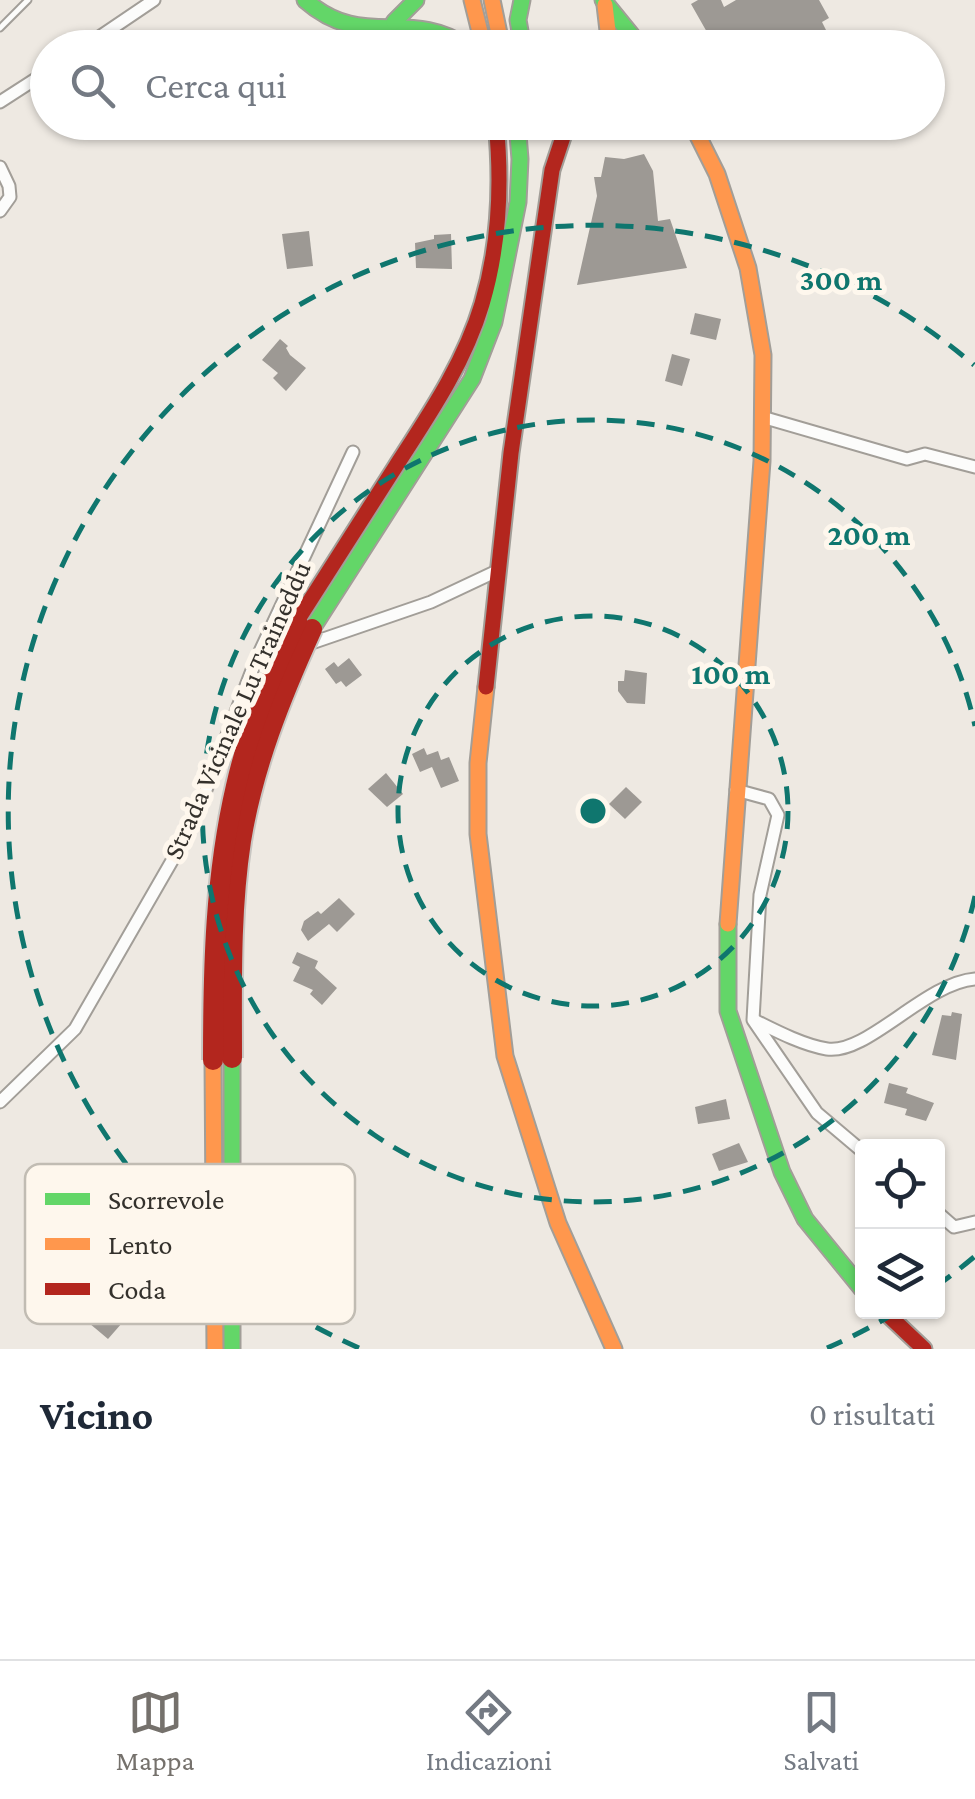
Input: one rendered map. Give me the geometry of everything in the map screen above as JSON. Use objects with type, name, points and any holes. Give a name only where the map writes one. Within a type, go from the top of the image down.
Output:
[{"type":"main road","points":[[304,0],[329,20],[359,27],[420,19],[448,30]]},
{"type":"main road","points":[[394,22],[416,0]]},
{"type":"main road","points":[[472,0],[480,30]]},
{"type":"main road","points":[[492,0],[498,30]]},
{"type":"main road","points":[[519,30],[522,0]]},
{"type":"main road","points":[[603,0],[607,30]]},
{"type":"main road","points":[[603,0],[627,30]]},
{"type":"main road","points":[[219,1164],[222,1059],[237,872],[263,749],[305,625],[464,353],[485,292],[498,189],[497,140]]},
{"type":"main road","points":[[305,625],[472,379],[494,322],[504,280],[518,202],[518,140]]},
{"type":"main road","points":[[520,159],[524,140]]},
{"type":"main road","points":[[562,140],[552,170],[511,452],[478,763],[478,834],[505,1056],[558,1223],[614,1349]]},
{"type":"main road","points":[[700,140],[717,174],[748,268],[763,355],[762,460],[728,895],[728,1011],[782,1172],[805,1219],[855,1282]]},
{"type":"main road","points":[[222,1059],[226,1164]]},
{"type":"main road","points":[[892,1319],[924,1349]]},
{"type":"main road","points":[[215,1349],[216,1324]]},
{"type":"main road","points":[[231,1324],[232,1349]]},
{"type":"street","points":[[110,30],[154,0]]},
{"type":"street","points":[[0,102],[30,83]]},
{"type":"street","points":[[0,167],[10,198],[0,211]]},
{"type":"street","points":[[762,417],[907,460],[925,454],[975,466]]},
{"type":"street","name":"Strada Vicinale Lu Traineddu","points":[[0,1102],[75,1029],[192,826],[256,660],[353,452]]},
{"type":"street","points":[[256,660],[432,602],[498,570]]},
{"type":"street","points":[[736,790],[769,800],[778,815],[760,895],[753,1020],[817,1113],[855,1145]]},
{"type":"street","points":[[753,1020],[829,1049],[852,1046],[922,999],[975,979]]},
{"type":"street","points":[[945,1219],[954,1227],[975,1222]]},
{"type":"lane","points":[[0,28],[28,0]]},
{"type":"building","points":[[698,0],[721,0],[724,7],[736,0],[819,0],[829,18],[822,22],[826,30],[706,30],[691,4]]},
{"type":"building","points":[[644,154],[653,171],[658,221],[670,219],[687,268],[577,285],[597,196],[594,177],[601,177],[605,157],[624,159]]},
{"type":"building","points":[[309,231],[313,266],[287,269],[282,234]]},
{"type":"building","points":[[451,234],[452,269],[416,268],[415,243],[434,239],[434,235]]},
{"type":"building","points":[[695,313],[721,319],[716,340],[690,334]]},
{"type":"building","points":[[280,339],[288,346],[290,355],[306,368],[286,391],[273,378],[278,373],[262,360]]},
{"type":"building","points":[[672,354],[690,359],[682,386],[665,381]]},
{"type":"building","points":[[349,658],[362,675],[346,687],[341,681],[336,684],[325,669],[334,662],[338,667]]},
{"type":"building","points":[[625,670],[647,673],[645,704],[627,703],[618,691],[618,681],[624,681]]},
{"type":"building","points":[[424,748],[427,755],[438,751],[441,760],[449,757],[459,781],[441,788],[432,767],[420,772],[412,754]]},
{"type":"building","points":[[386,773],[403,794],[387,807],[368,789]]},
{"type":"building","points":[[626,787],[642,802],[625,819],[609,804]]},
{"type":"building","points":[[339,898],[355,914],[337,932],[329,924],[308,941],[301,930],[304,921],[318,911],[321,914]]},
{"type":"building","points":[[297,952],[318,961],[315,968],[337,988],[322,1005],[310,994],[313,990],[293,981],[300,967],[292,963]]},
{"type":"building","points":[[952,1012],[962,1014],[956,1060],[932,1055],[942,1015],[951,1016]]},
{"type":"building","points":[[889,1083],[908,1088],[906,1093],[934,1103],[926,1121],[905,1115],[907,1109],[884,1103]]},
{"type":"building","points":[[726,1099],[730,1119],[698,1124],[695,1107]]},
{"type":"building","points":[[739,1143],[748,1162],[719,1171],[712,1154]]},
{"type":"building","points":[[90,1324],[121,1324],[108,1339]]},
{"type":"traffic: fast","points":[[305,0],[347,24],[426,30]]},
{"type":"traffic: fast","points":[[394,22],[416,0]]},
{"type":"traffic: fast","points":[[520,30],[522,0]]},
{"type":"traffic: fast","points":[[603,0],[627,30]]},
{"type":"traffic: fast","points":[[312,629],[472,379],[494,322],[518,202],[518,140]]},
{"type":"traffic: fast","points":[[728,924],[728,1011],[782,1172],[805,1219],[855,1280]]},
{"type":"traffic: fast","points":[[232,1058],[232,1164]]},
{"type":"traffic: fast","points":[[232,1324],[232,1349]]},
{"type":"traffic: slow","points":[[472,0],[480,30]]},
{"type":"traffic: slow","points":[[492,0],[498,30]]},
{"type":"traffic: slow","points":[[605,5],[608,30]]},
{"type":"traffic: slow","points":[[700,140],[717,174],[748,268],[763,355],[762,461],[728,924]]},
{"type":"traffic: slow","points":[[486,687],[478,763],[478,834],[505,1056],[558,1223],[614,1349]]},
{"type":"traffic: slow","points":[[213,1060],[214,1164]]},
{"type":"traffic: slow","points":[[215,1324],[215,1349]]},
{"type":"traffic: jam","points":[[297,621],[433,408],[474,326],[488,282],[495,237],[497,140]]},
{"type":"traffic: jam","points":[[486,687],[511,453],[552,170],[562,140]]},
{"type":"traffic: jam","points":[[213,1060],[217,922],[229,820],[254,722],[297,621]]},
{"type":"traffic: jam","points":[[232,1058],[233,922],[241,841],[269,733],[312,629]]},
{"type":"traffic: jam","points":[[892,1319],[924,1349]]}]
